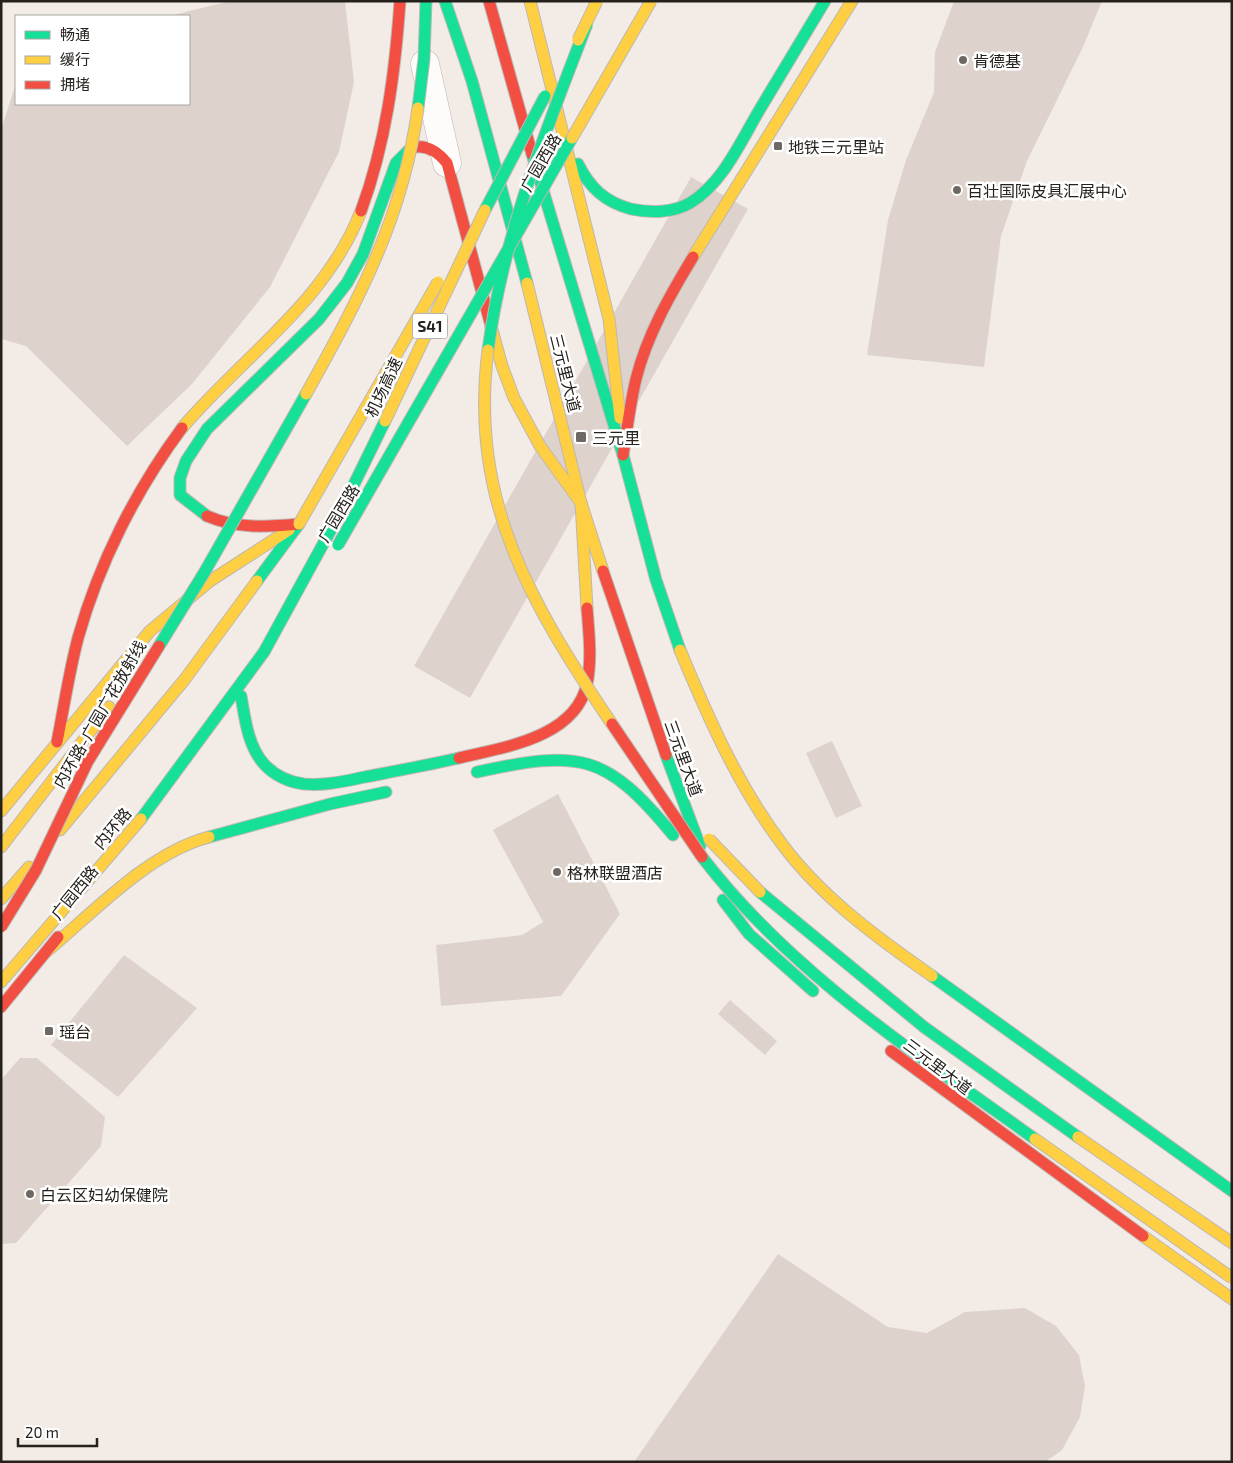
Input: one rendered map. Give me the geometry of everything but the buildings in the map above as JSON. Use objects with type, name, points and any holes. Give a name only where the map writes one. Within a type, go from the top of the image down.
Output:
[{"type":"main road","points":[[57,742],[83,622],[101,575],[150,477],[189,420],[285,324],[322,282],[344,246],[361,211],[381,150],[391,102],[400,1]]},
{"type":"main road","points":[[1,846],[172,624],[204,573],[352,312],[389,230],[411,152],[422,92],[426,1]]},
{"type":"main road","name":"三元里大道","points":[[445,1],[472,81],[520,255],[581,503],[649,711],[723,900],[749,934],[820,996]]},
{"type":"main road","name":"三元里大道","points":[[490,1],[547,209],[623,455],[644,539],[673,633],[725,751],[756,806],[782,845],[815,882],[861,923],[1232,1192]]},
{"type":"main road","points":[[530,1],[609,319],[623,455]]},
{"type":"main road","name":"机场高速","points":[[230,701],[264,652],[316,561],[516,146],[599,1]]},
{"type":"main road","name":"广园西路","points":[[1,899],[179,686],[299,524],[599,1]]},
{"type":"main road","name":"广园西路","points":[[335,549],[651,1]]},
{"type":"main road","points":[[566,140],[587,181],[603,197],[627,207],[650,211],[667,212],[687,204],[704,193],[722,172],[825,1]]},
{"type":"main road","points":[[623,455],[638,371],[668,300],[852,1]]},
{"type":"main road","points":[[587,24],[533,169],[505,262],[488,353],[485,419],[492,485],[501,521],[524,583],[557,643],[600,707],[719,878],[758,924],[830,988],[900,1041],[1232,1278]]},
{"type":"main road","points":[[241,696],[246,726],[261,761],[276,776],[292,783],[308,786],[336,783],[448,760],[534,738],[559,726],[572,715],[580,703],[589,677],[590,654],[581,503],[540,446],[514,398],[499,357],[447,163],[440,154],[422,146],[411,148],[394,169],[363,254],[333,303],[206,429],[186,461],[180,478],[180,495],[191,508],[206,517],[228,524],[253,528],[299,524]]},
{"type":"main road","points":[[1,811],[150,632],[175,608],[210,581],[299,524]]},
{"type":"main road","name":"广园西路","points":[[106,878],[241,696],[323,569]]},
{"type":"main road","name":"内环路-广园广花放射线","points":[[1,927],[36,870],[88,761],[172,624]]},
{"type":"main road","name":"内环路","points":[[1,984],[138,823],[230,701]]},
{"type":"main road","points":[[600,707],[630,748],[721,852],[760,892],[814,939],[924,1027],[1232,1243]]},
{"type":"main road","points":[[468,774],[546,758],[571,759],[598,765],[625,780],[654,811],[723,900]]},
{"type":"main road","points":[[46,952],[139,873],[169,854],[197,840],[330,804],[398,789]]},
{"type":"main road","name":"广园西路","points":[[1,1007],[94,893]]},
{"type":"main road","name":"三元里大道","points":[[883,1045],[1160,1249],[1232,1299]]},
{"type":"street","points":[[413,1],[447,163]]},
{"type":"traffic: fast","points":[[418,108],[424,59],[426,1]]},
{"type":"traffic: fast","points":[[445,1],[472,81],[527,283]]},
{"type":"traffic: fast","points":[[578,164],[599,193],[622,206],[638,210],[661,211],[676,209],[690,203],[702,195],[722,173],[825,1]]},
{"type":"traffic: fast","points":[[488,350],[504,266],[515,225],[556,104],[587,24]]},
{"type":"traffic: fast","points":[[485,210],[545,96]]},
{"type":"traffic: fast","points":[[338,545],[572,138]]},
{"type":"traffic: fast","points":[[207,516],[180,495],[180,478],[186,461],[207,429],[319,319],[347,283],[363,254],[396,163],[411,148],[415,147]]},
{"type":"traffic: fast","points":[[532,154],[623,455],[656,580],[680,650]]},
{"type":"traffic: fast","points":[[159,646],[204,573],[306,394]]},
{"type":"traffic: fast","points":[[264,652],[339,515],[385,421]]},
{"type":"traffic: fast","points":[[257,581],[299,524]]},
{"type":"traffic: fast","points":[[141,819],[264,652]]},
{"type":"traffic: fast","points":[[241,696],[248,732],[254,749],[264,764],[273,772],[293,782],[304,784],[335,783],[459,758]]},
{"type":"traffic: fast","points":[[666,755],[700,846]]},
{"type":"traffic: fast","points":[[477,772],[541,761],[566,760],[588,764],[608,773],[628,787],[673,835]]},
{"type":"traffic: fast","points":[[209,837],[330,804],[386,792]]},
{"type":"traffic: fast","points":[[702,857],[737,899],[775,938],[816,975],[858,1010],[946,1076],[1035,1139]]},
{"type":"traffic: fast","points":[[760,892],[924,1027],[1078,1137]]},
{"type":"traffic: fast","points":[[723,900],[749,934],[813,991]]},
{"type":"traffic: fast","points":[[932,976],[1232,1191]]},
{"type":"traffic: slow","points":[[530,1],[609,319],[620,418]]},
{"type":"traffic: slow","points":[[578,40],[597,1]]},
{"type":"traffic: slow","points":[[572,138],[651,1]]},
{"type":"traffic: slow","points":[[693,257],[852,1]]},
{"type":"traffic: slow","points":[[306,394],[361,291],[390,222],[402,186],[418,108]]},
{"type":"traffic: slow","points":[[385,421],[485,210]]},
{"type":"traffic: slow","points":[[182,428],[305,301],[327,273],[346,243],[361,211]]},
{"type":"traffic: slow","points":[[299,524],[438,282]]},
{"type":"traffic: slow","points":[[527,283],[581,503],[603,571]]},
{"type":"traffic: slow","points":[[491,326],[502,366],[514,398],[540,446],[581,503],[587,608]]},
{"type":"traffic: slow","points":[[488,350],[485,405],[488,455],[498,503],[512,549],[532,593],[556,636],[612,724]]},
{"type":"traffic: slow","points":[[1,811],[150,631],[210,581],[289,530]]},
{"type":"traffic: slow","points":[[60,830],[185,679],[257,581]]},
{"type":"traffic: slow","points":[[680,650],[713,726],[738,775],[751,799],[782,844],[814,882],[852,916],[932,976]]},
{"type":"traffic: slow","points":[[1,847],[109,707]]},
{"type":"traffic: slow","points":[[1,982],[141,819]]},
{"type":"traffic: slow","points":[[46,952],[143,870],[186,845],[209,837]]},
{"type":"traffic: slow","points":[[709,839],[760,892]]},
{"type":"traffic: slow","points":[[1,899],[29,867]]},
{"type":"traffic: slow","points":[[1078,1137],[1232,1243]]},
{"type":"traffic: slow","points":[[1035,1139],[1232,1278]]},
{"type":"traffic: slow","points":[[1143,1236],[1232,1299]]},
{"type":"traffic: jam","points":[[361,211],[377,160],[388,108],[400,1]]},
{"type":"traffic: jam","points":[[489,1],[532,154]]},
{"type":"traffic: jam","points":[[415,147],[433,150],[447,163],[491,326]]},
{"type":"traffic: jam","points":[[623,455],[636,379],[646,347],[660,316],[693,257]]},
{"type":"traffic: jam","points":[[57,742],[78,638],[97,582],[134,502],[149,476],[182,428]]},
{"type":"traffic: jam","points":[[207,516],[230,523],[252,526],[299,524]]},
{"type":"traffic: jam","points":[[603,571],[666,755]]},
{"type":"traffic: jam","points":[[459,758],[516,744],[535,737],[553,728],[568,717],[580,702],[589,675],[590,656],[587,608]]},
{"type":"traffic: jam","points":[[1,927],[36,870],[88,761],[159,646]]},
{"type":"traffic: jam","points":[[612,724],[702,857]]},
{"type":"traffic: jam","points":[[1,1007],[58,937]]},
{"type":"traffic: jam","points":[[891,1051],[1143,1236]]},
{"type":"place","name":"肯德基","points":[[963,60]]},
{"type":"place","name":"地铁三元里站","points":[[778,146]]},
{"type":"place","name":"百壮国际皮具汇展中心","points":[[957,190]]},
{"type":"place","name":"三元里","points":[[581,437]]},
{"type":"place","name":"格林联盟酒店","points":[[557,872]]},
{"type":"place","name":"瑶台","points":[[49,1031]]},
{"type":"place","name":"白云区妇幼保健院","points":[[30,1194]]}]
